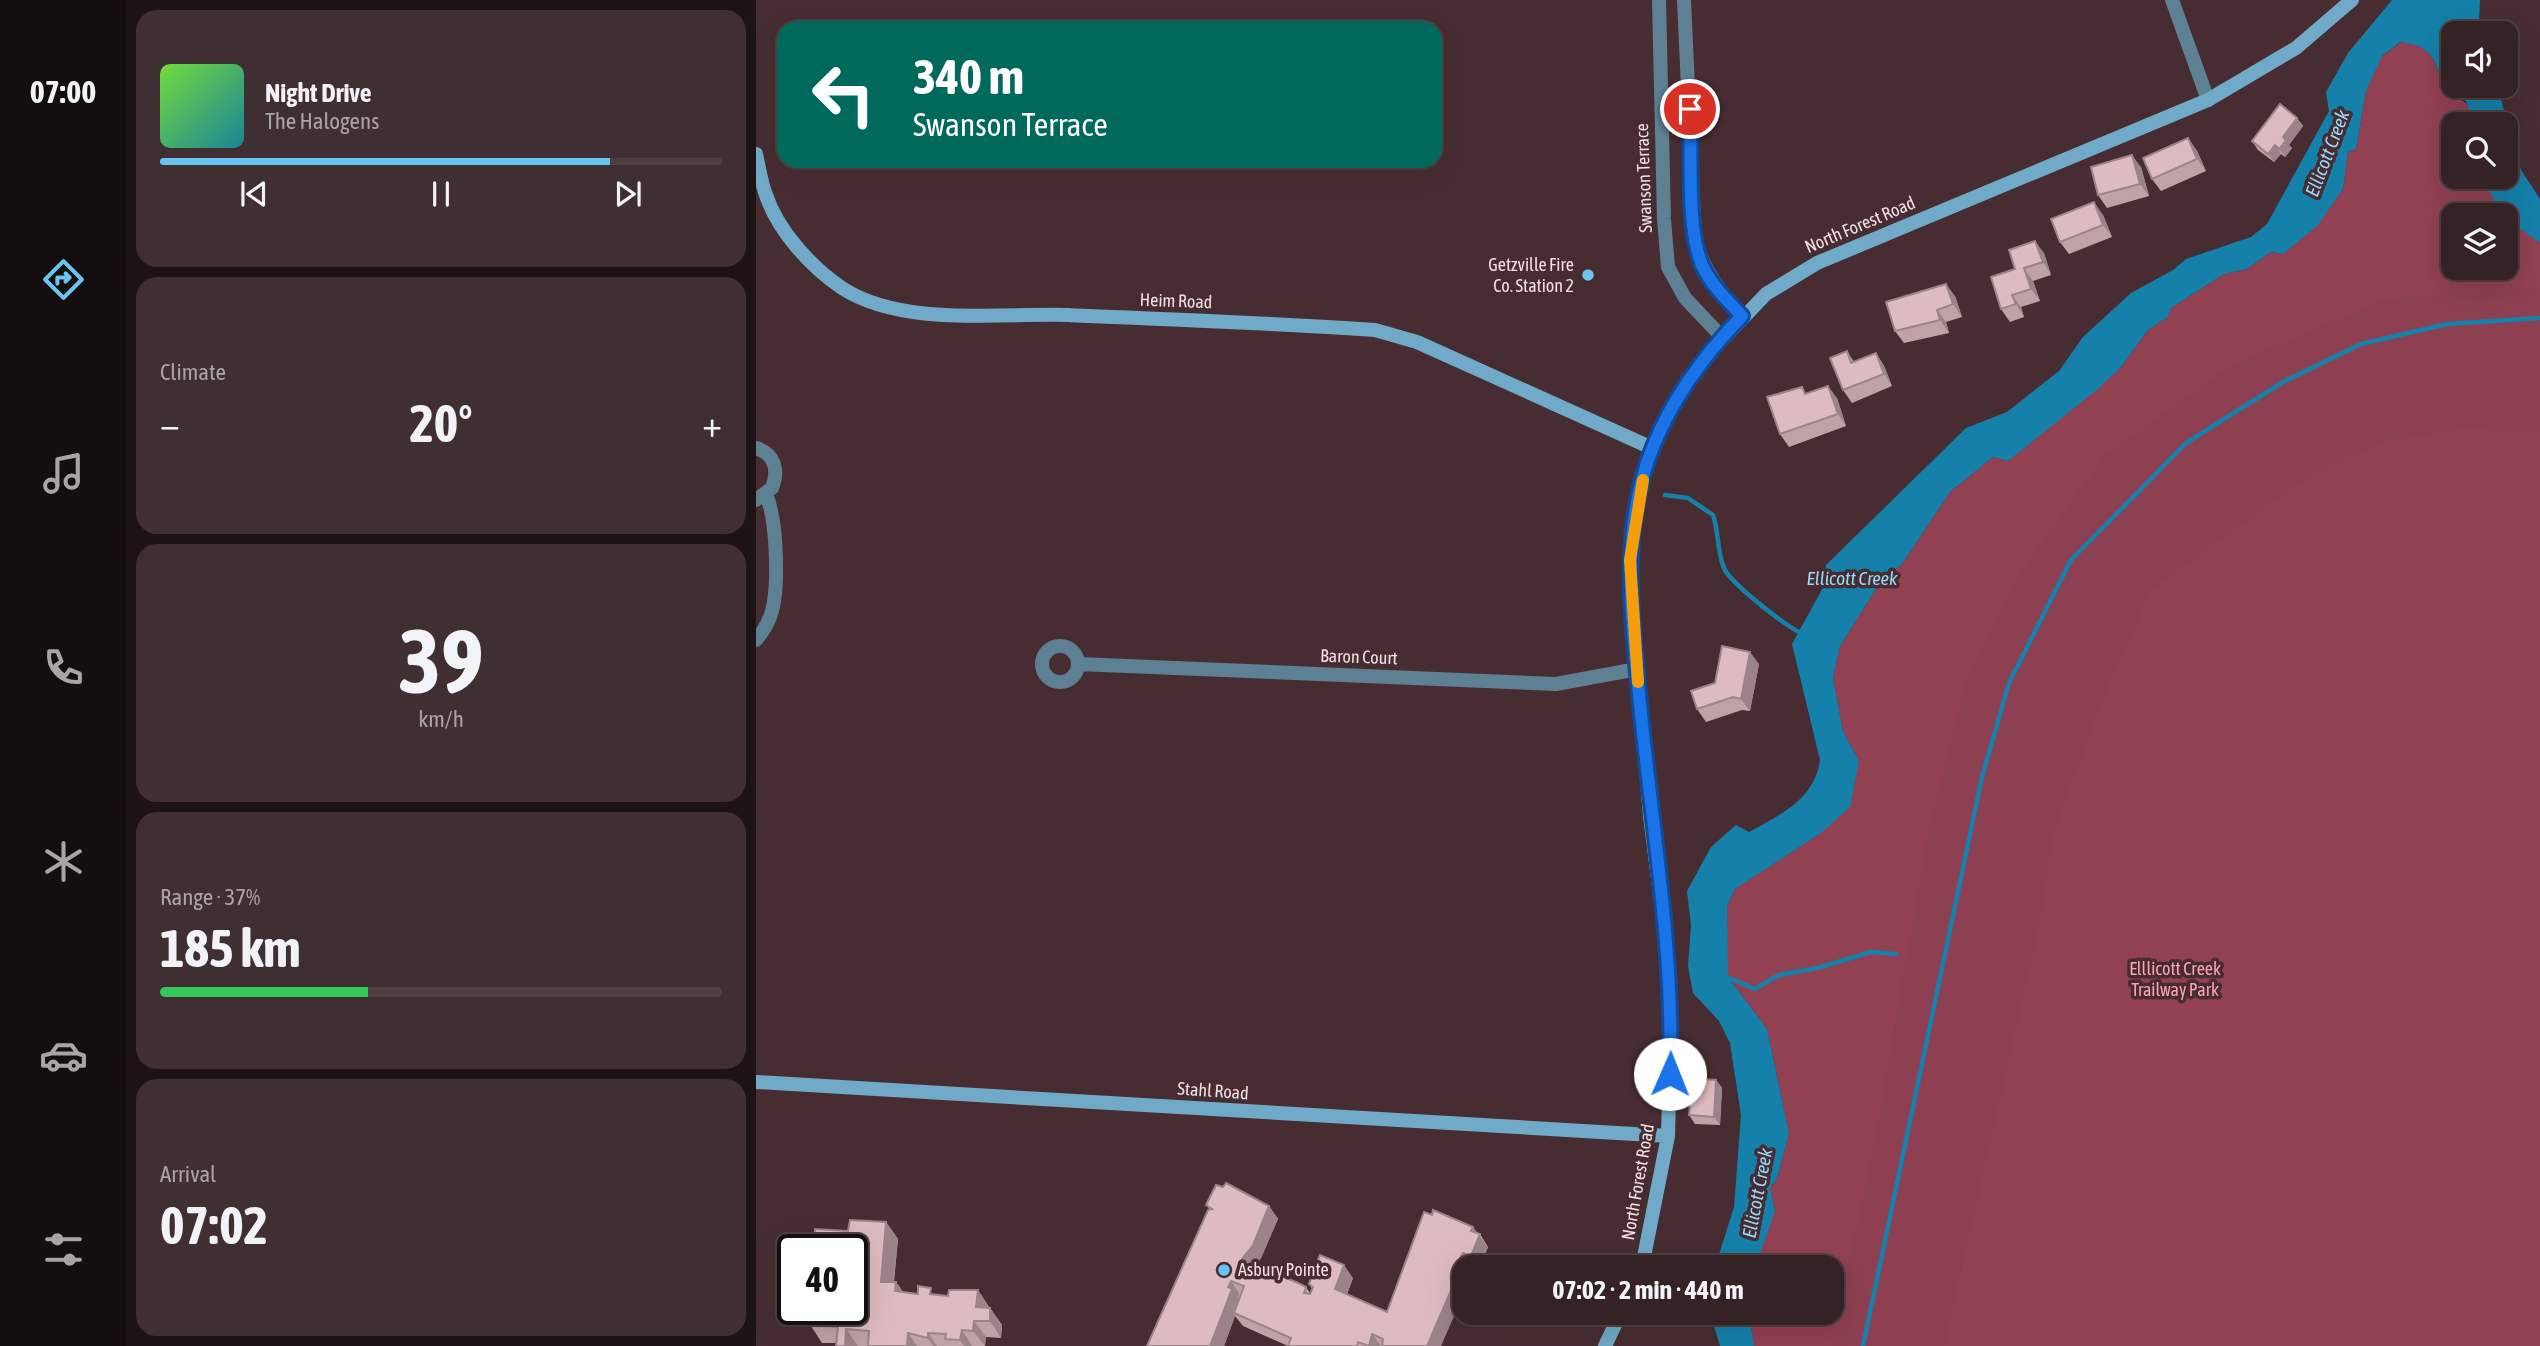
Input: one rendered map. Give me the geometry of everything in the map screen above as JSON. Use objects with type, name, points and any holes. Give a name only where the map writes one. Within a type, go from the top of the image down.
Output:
[{"type":"street","name":"Swanson Terrace","points":[[1659,0],[1663,206],[1668,267],[1685,298],[1722,337]]},
{"type":"street","points":[[1684,0],[1695,241],[1702,265],[1716,288],[1742,316]]},
{"type":"street","points":[[2172,0],[2208,100]]},
{"type":"street","name":"North Forest Road","points":[[1644,1255],[1668,1136],[1669,965],[1650,816],[1630,560],[1638,499],[1652,448],[1678,395],[1722,337],[1742,316],[1766,294],[1816,263],[2208,100],[2296,48],[2352,0]]},
{"type":"street","name":"Heim Road","points":[[756,154],[766,197],[789,235],[812,264],[844,289],[891,308],[939,314],[1063,315],[1375,330],[1417,342],[1652,448]]},
{"type":"street","points":[[756,447],[768,454],[776,470],[772,488],[761,498],[772,510],[775,592],[767,625],[756,640]]},
{"type":"street","name":"Baron Court","points":[[1078,664],[1556,684],[1637,669]]},
{"type":"street","name":"Stahl Road","points":[[756,1082],[1668,1136]]},
{"type":"street","points":[[1605,1346],[1615,1325]]},
{"type":"green space","points":[[2401,42],[2423,48],[2429,53],[2441,77],[2441,98],[2458,98],[2467,104],[2470,112],[2441,112],[2441,189],[2490,189],[2496,203],[2441,203],[2441,280],[2518,280],[2518,227],[2540,243],[2540,287],[2489,287],[2380,302],[2228,368],[2104,457],[2025,566],[1968,674],[1928,834],[1874,1147],[1844,1286],[1844,1255],[1755,1255],[1775,1211],[1770,1187],[1777,1179],[1789,1133],[1767,1029],[1728,977],[1726,970],[1727,907],[1735,889],[1821,833],[1859,761],[1843,731],[1833,678],[1840,646],[1881,581],[1902,564],[1950,492],[1993,457],[2008,461],[2121,367],[2148,330],[2168,317],[2171,308],[2224,274],[2247,269],[2271,252],[2283,254],[2317,225],[2343,189],[2348,152],[2356,149],[2366,91],[2382,56]]},
{"type":"green space","name":"Elllicott Creek Trailway Park","points":[[2395,50],[2441,149],[2441,189],[2454,189],[2454,203],[2441,203],[2441,280],[2518,280],[2518,262],[2540,250],[2540,1346],[1760,1346],[1804,1325],[1844,1325],[1844,1255],[1829,1255],[1794,1135],[1863,762],[1845,728],[2284,262],[2352,185],[2370,83],[2360,67]]},
{"type":"green space","points":[[2469,427],[2540,433],[2540,1346],[1944,1346],[2037,934],[2054,830],[2109,683],[2152,589],[2304,479],[2381,441]]},
{"type":"green space","points":[[1751,1325],[1836,1325],[1831,1346],[1754,1346]]},
{"type":"water","name":"Ellicott Creek","points":[[2392,0],[2480,0],[2479,21],[2441,21],[2441,77],[2431,55],[2414,45],[2400,42],[2382,56],[2366,91],[2356,149],[2348,152],[2343,189],[2318,225],[2283,254],[2271,252],[2247,269],[2224,274],[2171,308],[2168,317],[2148,330],[2121,367],[2099,388],[2008,461],[1993,457],[1950,492],[1902,564],[1881,581],[1840,646],[1833,678],[1843,731],[1859,761],[1850,807],[1821,833],[1735,889],[1727,907],[1728,977],[1767,1029],[1789,1133],[1777,1179],[1770,1187],[1775,1211],[1760,1255],[1719,1255],[1734,1207],[1741,1115],[1730,1043],[1719,1021],[1693,993],[1688,966],[1691,925],[1687,891],[1711,847],[1736,825],[1749,832],[1784,812],[1804,795],[1817,774],[1820,760],[1792,644],[1825,584],[1826,565],[1966,428],[2007,412],[2059,371],[2083,337],[2131,293],[2173,270],[2186,259],[2251,237],[2267,224],[2329,111],[2326,92],[2348,53]]},
{"type":"water","name":"Ellicott Creek","points":[[2461,98],[2500,98],[2504,112],[2470,112],[2466,101]]},
{"type":"water","name":"Ellicott Creek","points":[[2518,160],[2521,170],[2540,199],[2540,243],[2518,227],[2518,203],[2495,203],[2488,189],[2518,189]]},
{"type":"water","points":[[1714,1325],[1751,1325],[1754,1346],[1720,1346]]},
{"type":"building","points":[[2280,104],[2297,118],[2283,137],[2286,140],[2279,149],[2275,145],[2268,154],[2252,141]]},
{"type":"building","points":[[2188,138],[2197,159],[2152,179],[2143,158]]},
{"type":"building","points":[[2132,155],[2140,184],[2098,195],[2091,167]]},
{"type":"building","points":[[2094,202],[2103,225],[2060,242],[2051,219]]},
{"type":"building","points":[[2035,241],[2043,262],[2024,268],[2031,289],[2012,295],[2016,304],[2001,309],[1991,277],[2015,269],[2009,250]]},
{"type":"building","points":[[1946,284],[1953,304],[1937,310],[1940,320],[1895,331],[1886,302]]},
{"type":"building","points":[[1847,351],[1851,363],[1876,353],[1884,374],[1843,390],[1830,358]]},
{"type":"building","points":[[1828,386],[1838,414],[1780,434],[1767,397],[1802,387],[1805,394]]},
{"type":"building","points":[[1722,646],[1750,652],[1741,699],[1733,697],[1697,709],[1691,691],[1715,683]]},
{"type":"building","points":[[1692,1078],[1716,1080],[1714,1117],[1689,1115]]},
{"type":"building","name":"Asbury Pointe","points":[[1226,1183],[1269,1206],[1253,1245],[1242,1259],[1306,1287],[1304,1293],[1310,1294],[1313,1287],[1309,1284],[1320,1255],[1344,1265],[1335,1289],[1387,1312],[1424,1212],[1432,1215],[1433,1210],[1473,1227],[1471,1231],[1480,1234],[1471,1255],[1452,1255],[1452,1288],[1427,1346],[1382,1346],[1383,1339],[1372,1334],[1369,1346],[1358,1342],[1357,1346],[1288,1346],[1291,1338],[1234,1313],[1244,1286],[1231,1281],[1228,1287],[1232,1289],[1210,1346],[1147,1346],[1208,1210],[1212,1209],[1206,1205],[1216,1185],[1223,1187]]},
{"type":"building","points":[[850,1220],[886,1222],[881,1282],[896,1282],[895,1291],[918,1294],[918,1286],[931,1288],[930,1294],[948,1296],[949,1290],[978,1290],[976,1307],[990,1308],[990,1321],[974,1321],[973,1331],[962,1330],[960,1340],[945,1339],[946,1334],[928,1333],[928,1338],[908,1333],[907,1346],[868,1346],[869,1331],[846,1329],[845,1346],[836,1346],[838,1327],[811,1325],[868,1325],[868,1234],[815,1234],[815,1229],[848,1231]]},
{"type":"waterway","points":[[1863,1346],[1982,777],[2009,683],[2071,560],[2186,443],[2283,382],[2361,344],[2447,324],[2540,318]]},
{"type":"waterway","points":[[1665,495],[1688,498],[1713,515],[1722,562],[1729,575],[1760,604],[1803,634]]},
{"type":"waterway","points":[[1725,976],[1755,989],[1779,975],[1817,968],[1871,952],[1896,954]]},
{"type":"slow traffic","points":[[1638,682],[1630,560],[1632,534],[1643,480]]},
{"type":"place","name":"Getzville Fire Co. Station 2","points":[[1588,275]]},
{"type":"place","name":"Asbury Pointe","points":[[1224,1270]]},
{"type":"route","points":[[1670,1074],[1669,965],[1650,816],[1639,694],[1631,590],[1632,534],[1652,448],[1678,395],[1703,360],[1742,316],[1716,288],[1702,265],[1695,241],[1690,109]]}]
